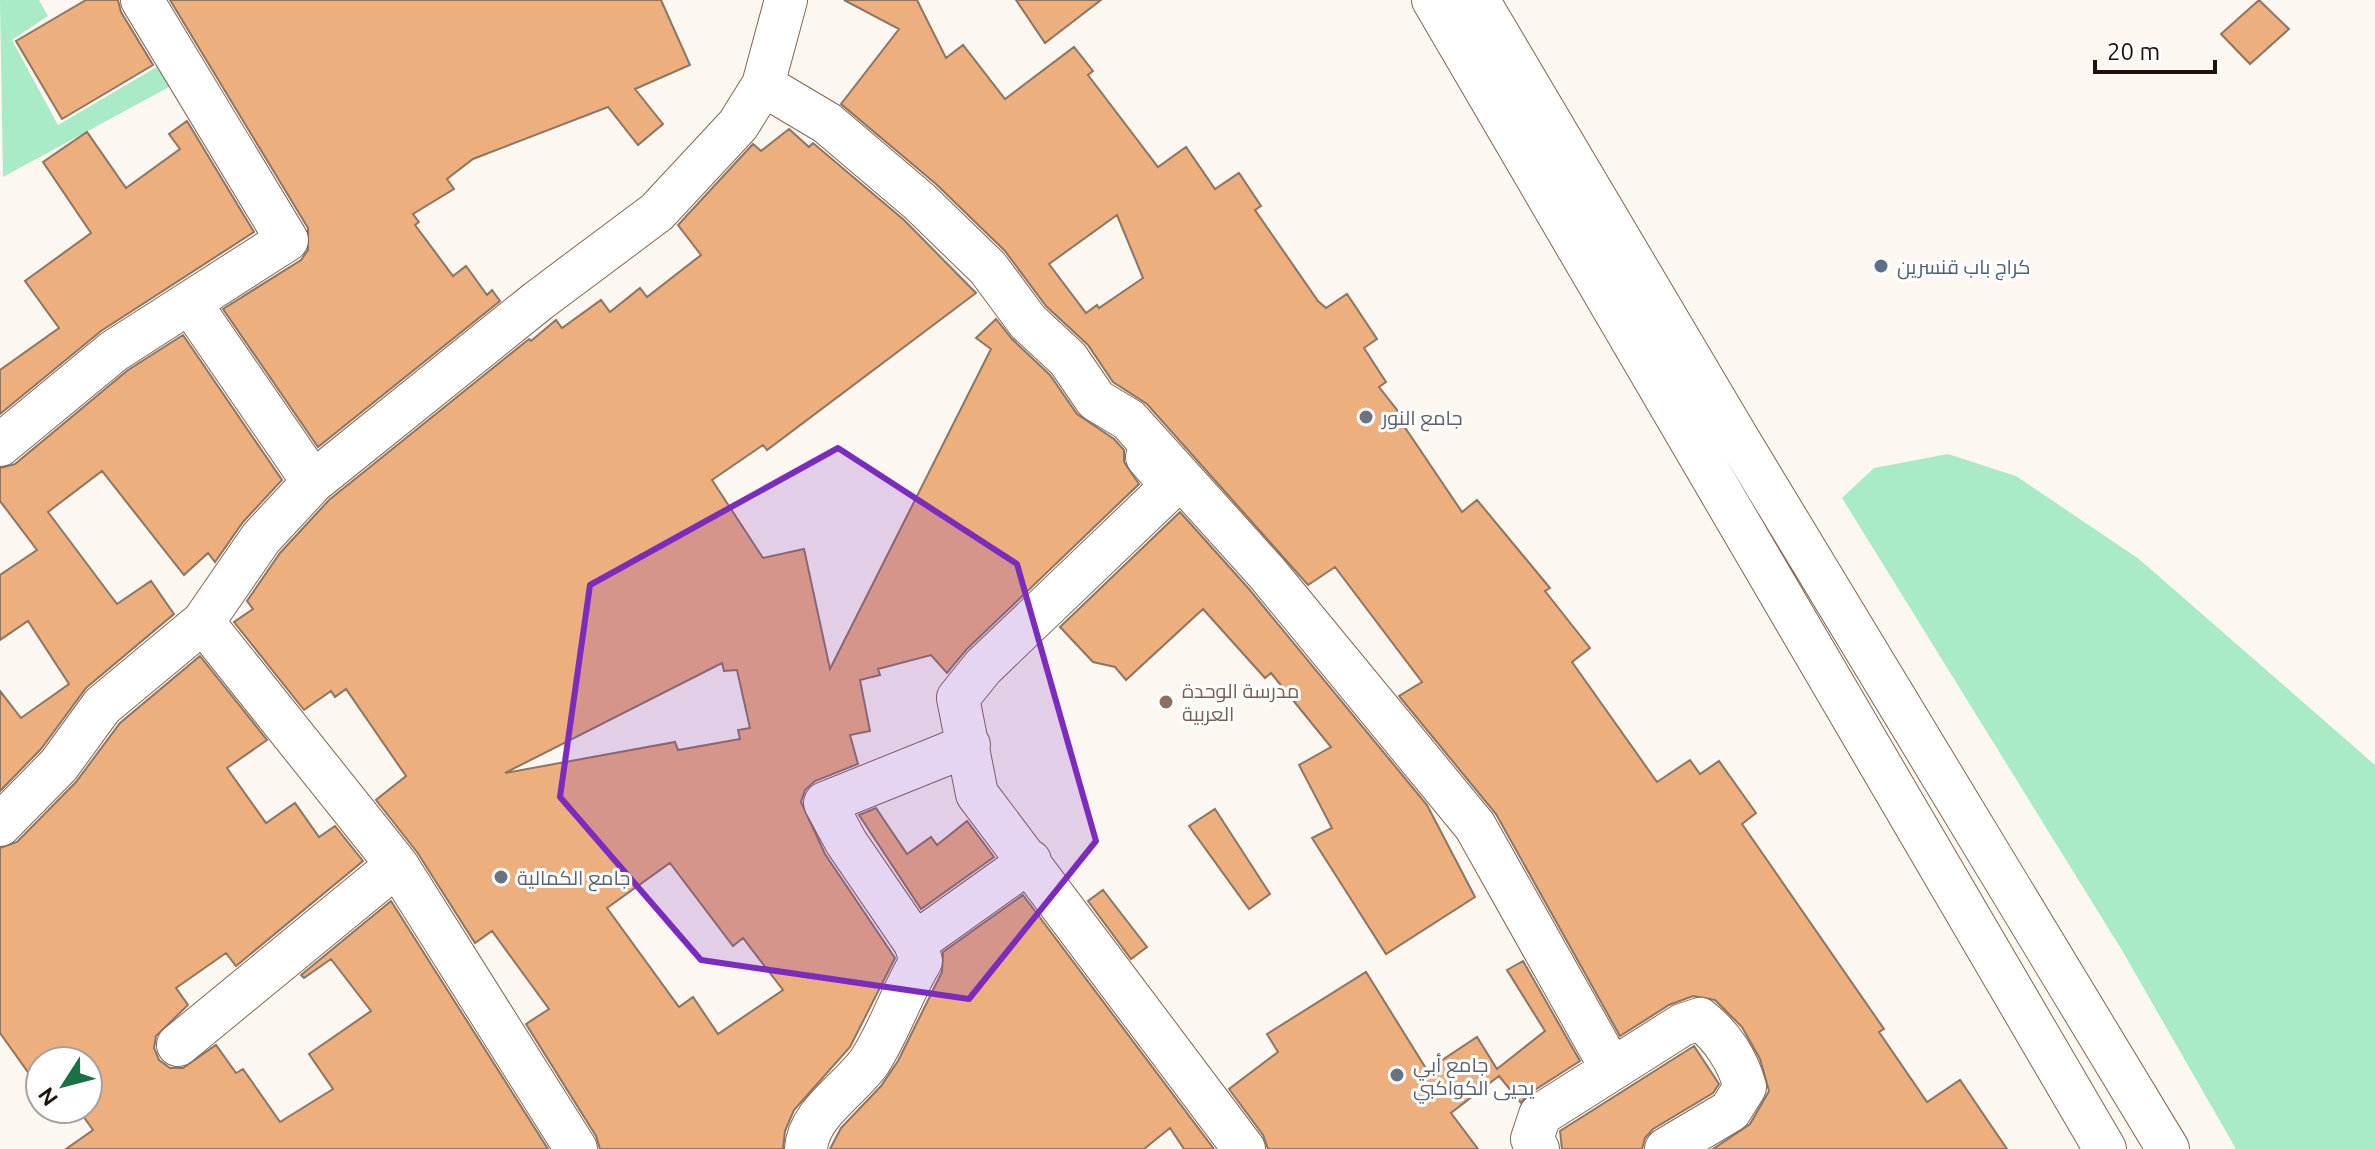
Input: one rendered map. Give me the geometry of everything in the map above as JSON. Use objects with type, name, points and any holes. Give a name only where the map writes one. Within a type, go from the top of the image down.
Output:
[{"type":"street","points":[[0,445],[114,351],[287,240],[142,0]]},
{"type":"street","points":[[0,825],[59,765],[102,706],[203,622],[261,538],[313,482],[526,311],[657,212],[738,125],[763,85],[786,0]]},
{"type":"street","points":[[1433,0],[2105,1149]]},
{"type":"street","points":[[1478,0],[1745,450],[2168,1149]]},
{"type":"street","points":[[763,85],[827,123],[920,202],[988,268],[1028,322],[1068,359],[1096,400],[1172,486],[983,667],[958,698],[977,794],[1030,861],[1239,1147]]},
{"type":"street","points":[[190,303],[313,482]]},
{"type":"street","points":[[1096,400],[1129,420],[1267,573],[1475,826],[1611,1068]]},
{"type":"street","points":[[203,622],[397,865],[576,1149]]},
{"type":"street","points":[[806,1149],[807,1132],[870,1060],[903,990],[921,961],[915,943],[846,842],[825,803],[969,745]]},
{"type":"street","points":[[915,943],[1030,861]]},
{"type":"street","points":[[178,1045],[397,865]]},
{"type":"street","points":[[1538,1149],[1532,1139],[1540,1115],[1682,1025],[1700,1019],[1714,1030],[1740,1069],[1745,1087],[1730,1111],[1666,1149]]},
{"type":"highlighted area","points":[[838,448],[1017,564],[1096,841],[969,999],[701,960],[560,797],[590,585]]},
{"type":"green space","points":[[0,0],[39,0],[48,16],[12,40],[58,125],[160,65],[171,86],[3,177]]},
{"type":"green space","points":[[1948,454],[2016,476],[2139,559],[2375,765],[2375,1149],[2236,1149],[2123,952],[1842,498],[1874,468]]},
{"type":"building","points":[[86,0],[118,0],[121,12],[153,65],[62,119],[16,41]]},
{"type":"building","points":[[170,0],[661,0],[690,65],[635,89],[663,124],[638,145],[608,107],[473,159],[447,179],[454,189],[413,214],[419,222],[415,225],[453,276],[466,266],[487,295],[492,290],[500,301],[318,447],[223,309],[301,260],[308,250],[308,228]]},
{"type":"building","points":[[844,0],[917,0],[946,58],[963,45],[1005,99],[1074,47],[1093,71],[1088,75],[1158,167],[1186,147],[1215,189],[1239,173],[1261,206],[1255,210],[1318,301],[1326,308],[1347,294],[1377,339],[1364,348],[1386,382],[1379,387],[1405,420],[1402,423],[1462,512],[1477,500],[1550,588],[1545,591],[1590,648],[1572,662],[1657,782],[1690,760],[1700,774],[1719,761],[1756,813],[1742,824],[1884,1029],[1879,1032],[1927,1102],[1960,1080],[2007,1149],[1713,1149],[1750,1124],[1769,1091],[1760,1059],[1742,1027],[1715,1000],[1693,996],[1669,1005],[1620,1036],[1496,814],[1399,696],[1422,682],[1335,567],[1308,585],[1147,404],[1113,382],[1088,345],[1046,306],[1005,251],[936,184],[841,104],[899,29]],"holes":[[[1117,215],[1143,278],[1099,308],[1097,305],[1086,313],[1049,264]]]},
{"type":"building","points":[[1016,0],[1101,0],[1045,43]]},
{"type":"building","points":[[2259,0],[2289,29],[2250,64],[2221,34]]},
{"type":"building","points":[[187,121],[254,232],[101,331],[0,414],[0,370],[59,328],[25,281],[91,233],[43,162],[87,132],[126,188],[180,149],[169,134]]},
{"type":"building","points":[[789,129],[809,147],[813,143],[904,220],[976,293],[767,450],[763,445],[712,480],[763,558],[804,549],[830,669],[991,349],[976,338],[996,319],[1050,375],[1077,414],[1114,439],[1124,450],[1124,462],[1139,484],[966,650],[947,673],[931,655],[878,669],[880,675],[860,680],[870,731],[850,735],[858,764],[815,781],[805,790],[801,802],[825,854],[895,958],[850,1047],[794,1110],[785,1131],[783,1149],[600,1149],[596,1136],[526,1024],[549,1009],[492,931],[475,943],[417,852],[376,800],[406,776],[346,689],[335,697],[331,691],[304,710],[234,622],[253,609],[247,601],[280,553],[329,500],[529,339],[531,341],[556,320],[562,328],[601,300],[610,312],[640,288],[647,297],[701,255],[678,225],[753,144],[761,151]],"holes":[[[722,663],[724,671],[737,670],[750,728],[738,730],[740,739],[678,750],[675,742],[505,773]],[[670,863],[733,946],[743,938],[783,990],[718,1034],[693,997],[679,1007],[607,908]]]},
{"type":"building","points":[[183,335],[282,480],[243,522],[215,562],[208,553],[184,575],[102,471],[48,512],[117,604],[151,581],[174,614],[86,688],[41,749],[0,791],[0,691],[21,718],[69,684],[28,621],[0,640],[0,575],[37,550],[0,501],[0,468],[15,464],[128,370]]},
{"type":"building","points":[[1180,512],[1249,589],[1427,805],[1475,897],[1386,954],[1312,838],[1332,828],[1299,765],[1331,747],[1271,673],[1265,678],[1203,609],[1126,680],[1115,667],[1093,662],[1060,627]]},
{"type":"building","points":[[200,656],[267,740],[227,768],[266,823],[295,803],[319,837],[335,826],[363,861],[236,966],[226,953],[176,988],[188,1005],[156,1036],[154,1048],[159,1060],[170,1068],[183,1068],[216,1045],[236,1073],[243,1069],[280,1122],[333,1089],[309,1054],[371,1011],[331,959],[304,978],[301,975],[391,901],[548,1149],[66,1149],[93,1130],[89,1125],[104,1125],[104,1045],[24,1045],[24,1067],[0,1033],[0,848],[17,842],[76,782],[120,723]]},
{"type":"building","points":[[876,808],[907,854],[931,837],[937,845],[967,821],[994,857],[921,909],[859,815]]},
{"type":"building","points":[[1215,809],[1270,894],[1249,909],[1189,826]]},
{"type":"building","points":[[1103,890],[1147,947],[1131,959],[1088,901]]},
{"type":"building","points":[[1023,895],[1214,1149],[1184,1149],[1170,1128],[1144,1149],[830,1149],[841,1128],[881,1086],[898,1061],[942,972],[943,952]]},
{"type":"building","points":[[1523,961],[1580,1061],[1527,1095],[1521,1103],[1499,1076],[1451,1113],[1478,1149],[1268,1149],[1263,1135],[1229,1089],[1278,1052],[1267,1034],[1366,972],[1427,1070],[1477,1037],[1497,1069],[1545,1031],[1507,970]]},
{"type":"building","points":[[1694,1046],[1719,1084],[1713,1093],[1653,1129],[1645,1138],[1642,1149],[1562,1149],[1560,1131]]},
{"type":"place","name":"كراج باب قنسرين","points":[[1881,266]]},
{"type":"place","name":"جامع النور","points":[[1366,417]]},
{"type":"place","name":"مدرسة الوحدة العربية","points":[[1166,702]]},
{"type":"place","name":"جامع الكمالية","points":[[501,877]]},
{"type":"place","name":"جامع أبي يحيى الكواكبي","points":[[1397,1075]]}]
